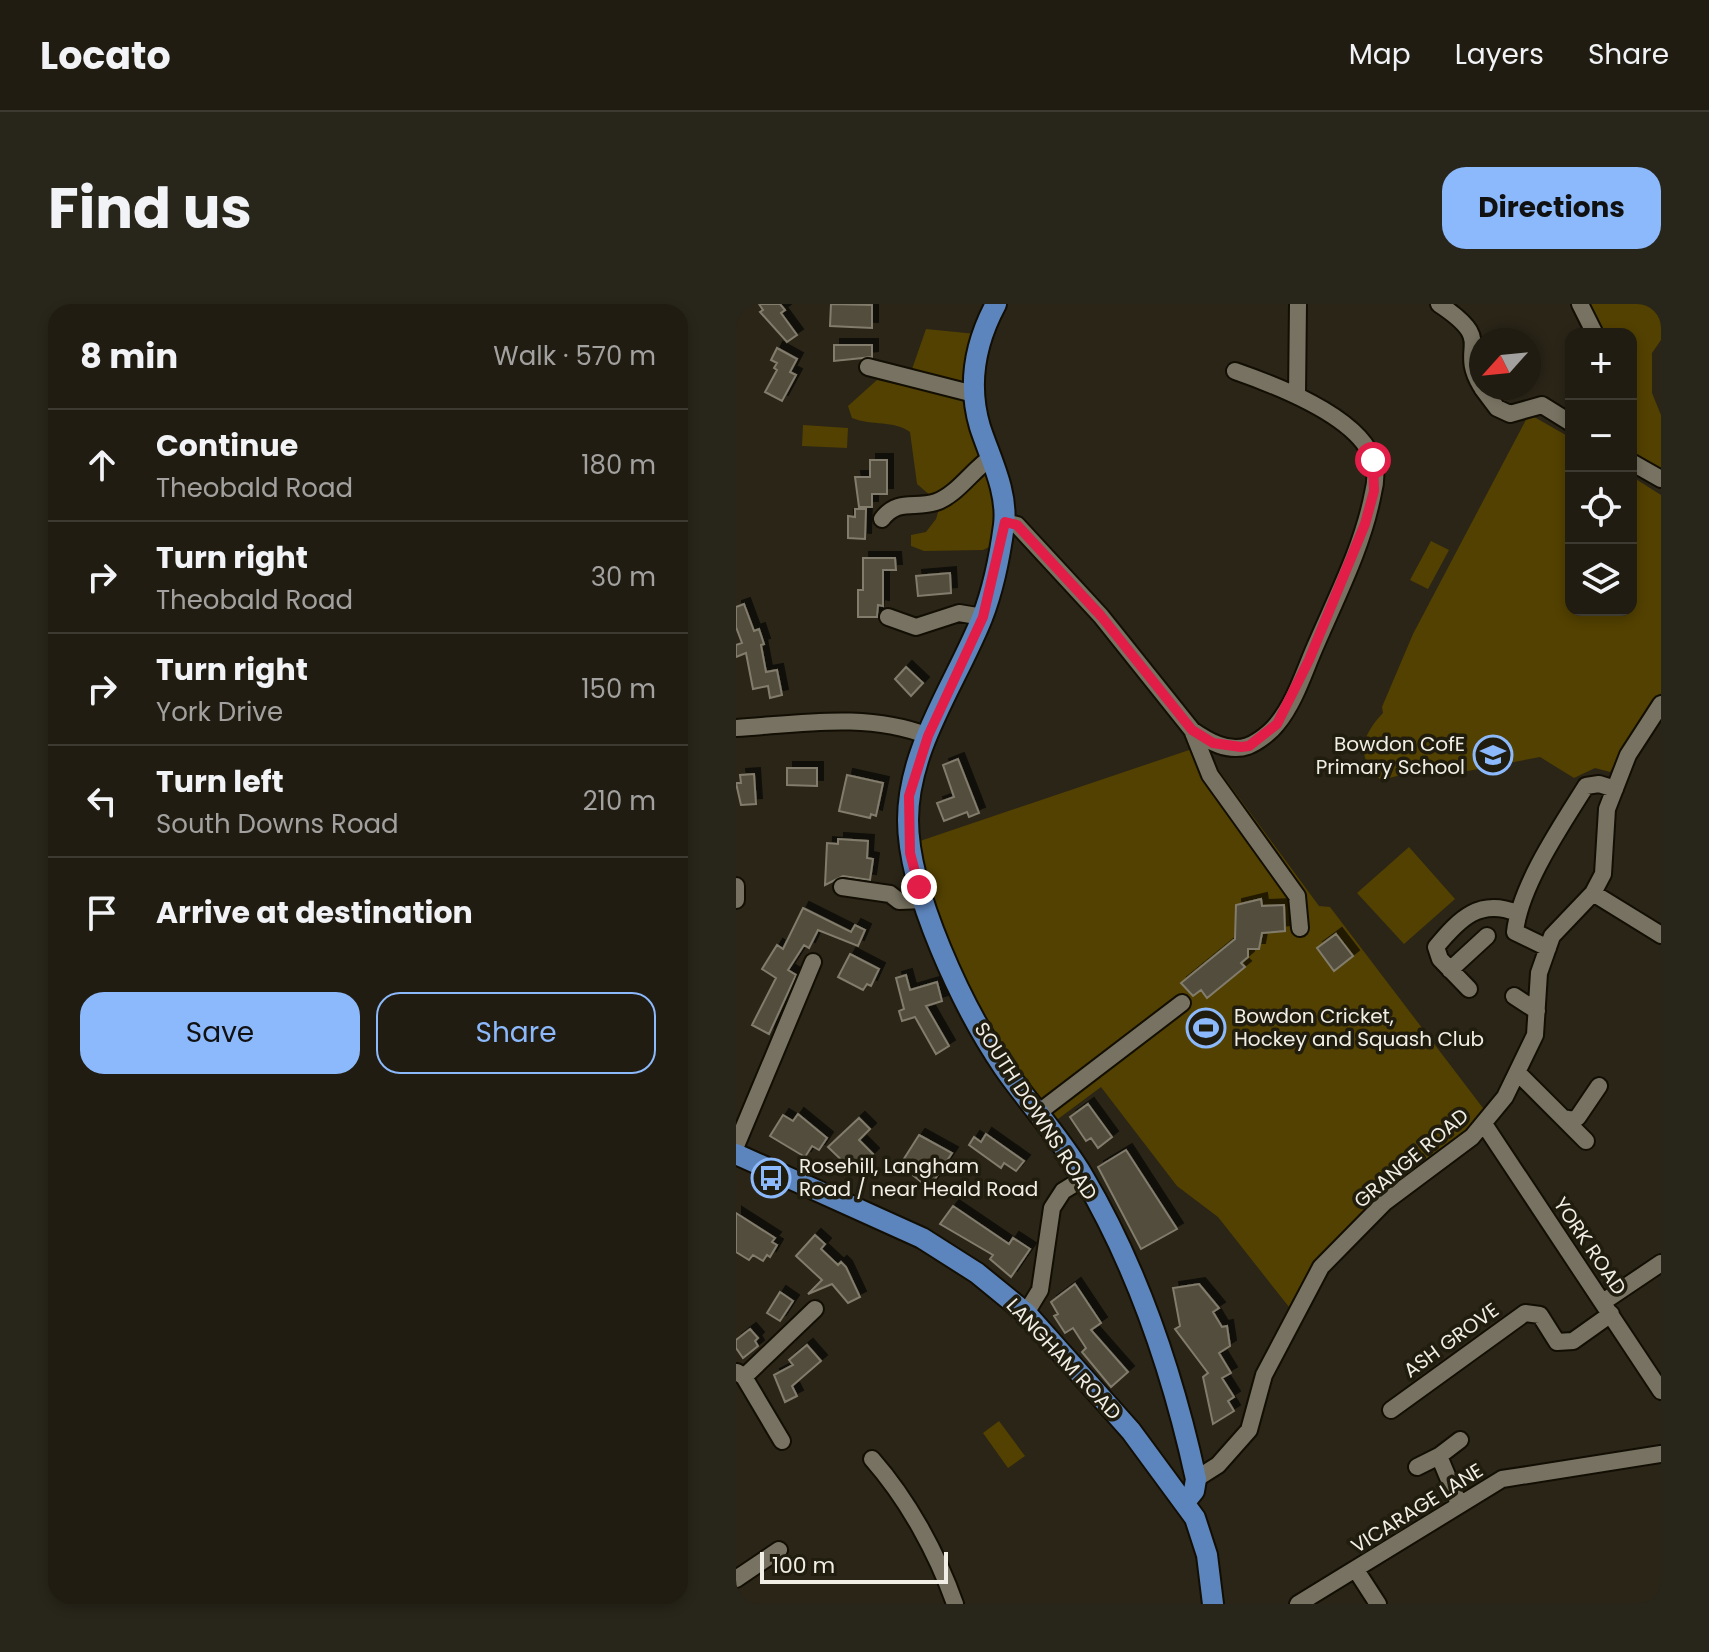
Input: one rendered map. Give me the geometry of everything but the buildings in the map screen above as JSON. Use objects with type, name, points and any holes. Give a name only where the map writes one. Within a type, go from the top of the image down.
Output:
[{"type":"main road","name":"SOUTH DOWNS ROAD","points":[[996,304],[978,343],[974,394],[992,457],[1005,522],[983,617],[928,736],[909,796],[910,853],[923,900],[992,1049],[1084,1178],[1119,1247],[1173,1378],[1196,1479]]},
{"type":"main road","name":"LANGHAM ROAD","points":[[736,1154],[922,1238],[977,1273],[1026,1313],[1131,1431],[1185,1502],[1195,1518],[1207,1555],[1213,1604]]},
{"type":"main road","points":[[1185,1502],[1194,1491],[1196,1479]]},
{"type":"street","points":[[1294,393],[1298,304]]},
{"type":"street","points":[[1439,304],[1463,320],[1469,329]]},
{"type":"street","points":[[1580,304],[1592,328]]},
{"type":"street","points":[[868,367],[974,394]]},
{"type":"street","points":[[1192,730],[1213,743],[1241,747],[1257,740],[1277,724],[1314,648],[1365,524],[1375,474],[1366,446],[1294,393],[1235,371]]},
{"type":"street","points":[[1491,400],[1497,408],[1510,414],[1535,405],[1565,413]]},
{"type":"street","points":[[882,519],[895,507],[944,498],[969,473],[992,457]]},
{"type":"street","points":[[1637,465],[1661,479]]},
{"type":"street","points":[[1005,522],[1017,525],[1101,616],[1192,730],[1210,775],[1297,896],[1300,928]]},
{"type":"street","points":[[888,617],[916,627],[959,613],[983,617]]},
{"type":"street","name":"GRANGE ROAD","points":[[1196,1479],[1218,1465],[1249,1430],[1264,1375],[1321,1267],[1385,1202],[1461,1147],[1484,1124],[1518,1073],[1535,1035],[1539,973],[1552,936],[1593,893],[1603,874],[1604,831],[1615,789],[1628,755],[1661,704]]},
{"type":"street","points":[[736,728],[831,721],[884,723],[928,736]]},
{"type":"street","points":[[1548,948],[1515,932],[1517,913],[1562,825],[1586,786],[1599,784],[1615,789]]},
{"type":"street","points":[[736,886],[739,894],[736,900]]},
{"type":"street","points":[[842,887],[890,894],[899,901],[923,900]]},
{"type":"street","points":[[1593,893],[1661,935]]},
{"type":"street","points":[[1469,989],[1440,959],[1436,947],[1480,907],[1498,906],[1517,913]]},
{"type":"street","points":[[1450,970],[1487,936]]},
{"type":"street","points":[[736,1146],[813,962]]},
{"type":"street","points":[[1514,996],[1537,1011]]},
{"type":"street","points":[[1038,1113],[1182,1003]]},
{"type":"street","points":[[1518,1073],[1586,1141]]},
{"type":"street","points":[[1564,1118],[1578,1117],[1599,1086]]},
{"type":"street","name":"YORK ROAD","points":[[1484,1124],[1661,1391]]},
{"type":"street","points":[[1026,1313],[1040,1290],[1052,1208],[1063,1191],[1084,1178]]},
{"type":"street","points":[[1607,1308],[1661,1263]]},
{"type":"street","name":"ASH GROVE","points":[[1391,1410],[1525,1313],[1540,1315],[1557,1342],[1573,1341],[1607,1308]]},
{"type":"street","points":[[782,1441],[740,1374],[815,1309]]},
{"type":"street","points":[[1417,1467],[1460,1440]]},
{"type":"street","name":"VICARAGE LANE","points":[[1298,1604],[1459,1504],[1513,1475],[1661,1454]]},
{"type":"street","points":[[1439,1456],[1459,1504]]},
{"type":"street","points":[[872,1459],[920,1529],[945,1576],[955,1604]]},
{"type":"street","points":[[736,1579],[779,1550]]},
{"type":"street","points":[[1356,1570],[1378,1604]]},
{"type":"shaded area","points":[[1587,304],[1661,304],[1661,340],[1652,353],[1652,393],[1661,415],[1661,472],[1637,456],[1637,328],[1599,328]]},
{"type":"shaded area","points":[[926,329],[976,334],[967,387],[911,372]]},
{"type":"shaded area","points":[[877,380],[970,401],[980,453],[942,493],[932,497],[917,484],[910,432],[897,426],[852,418],[848,406]]},
{"type":"shaded area","points":[[1529,414],[1565,435],[1565,616],[1637,616],[1637,480],[1661,495],[1661,693],[1610,772],[1595,768],[1574,778],[1540,757],[1437,777],[1434,767],[1381,780],[1367,763],[1364,746],[1370,730],[1383,713],[1382,707],[1413,634]]},
{"type":"shaded area","points":[[803,425],[848,428],[847,448],[802,446]]},
{"type":"shaded area","points":[[984,472],[989,478],[994,497],[991,546],[983,550],[924,551],[911,546],[911,535],[926,532],[939,509]]},
{"type":"shaded area","points":[[1431,541],[1449,550],[1428,589],[1410,580]]},
{"type":"shaded area","name":"Bowdon Cricket, Hockey and Squash Club","points":[[1201,746],[1319,906],[1330,907],[1486,1112],[1433,1160],[1355,1222],[1309,1274],[1289,1307],[1218,1217],[1177,1186],[1101,1087],[1054,1122],[1009,1061],[968,990],[936,914],[920,841]]},
{"type":"shaded area","points":[[1409,847],[1455,899],[1404,944],[1357,893]]},
{"type":"shaded area","points":[[999,1421],[1025,1456],[1008,1468],[983,1433]]},
{"type":"place","name":"Bowdon CofE Primary School","points":[[1493,755]]},
{"type":"place","name":"Bowdon Cricket, Hockey and Squash Club","points":[[1206,1028]]},
{"type":"place","name":"Rosehill, Langham Road / near Heald Road","points":[[771,1178]]},
{"type":"route","points":[[919,887],[910,853],[909,796],[946,692],[983,617],[1005,522],[1017,525],[1101,616],[1192,730],[1227,748],[1249,746],[1277,724],[1290,704],[1365,524],[1374,491],[1373,460]]}]
